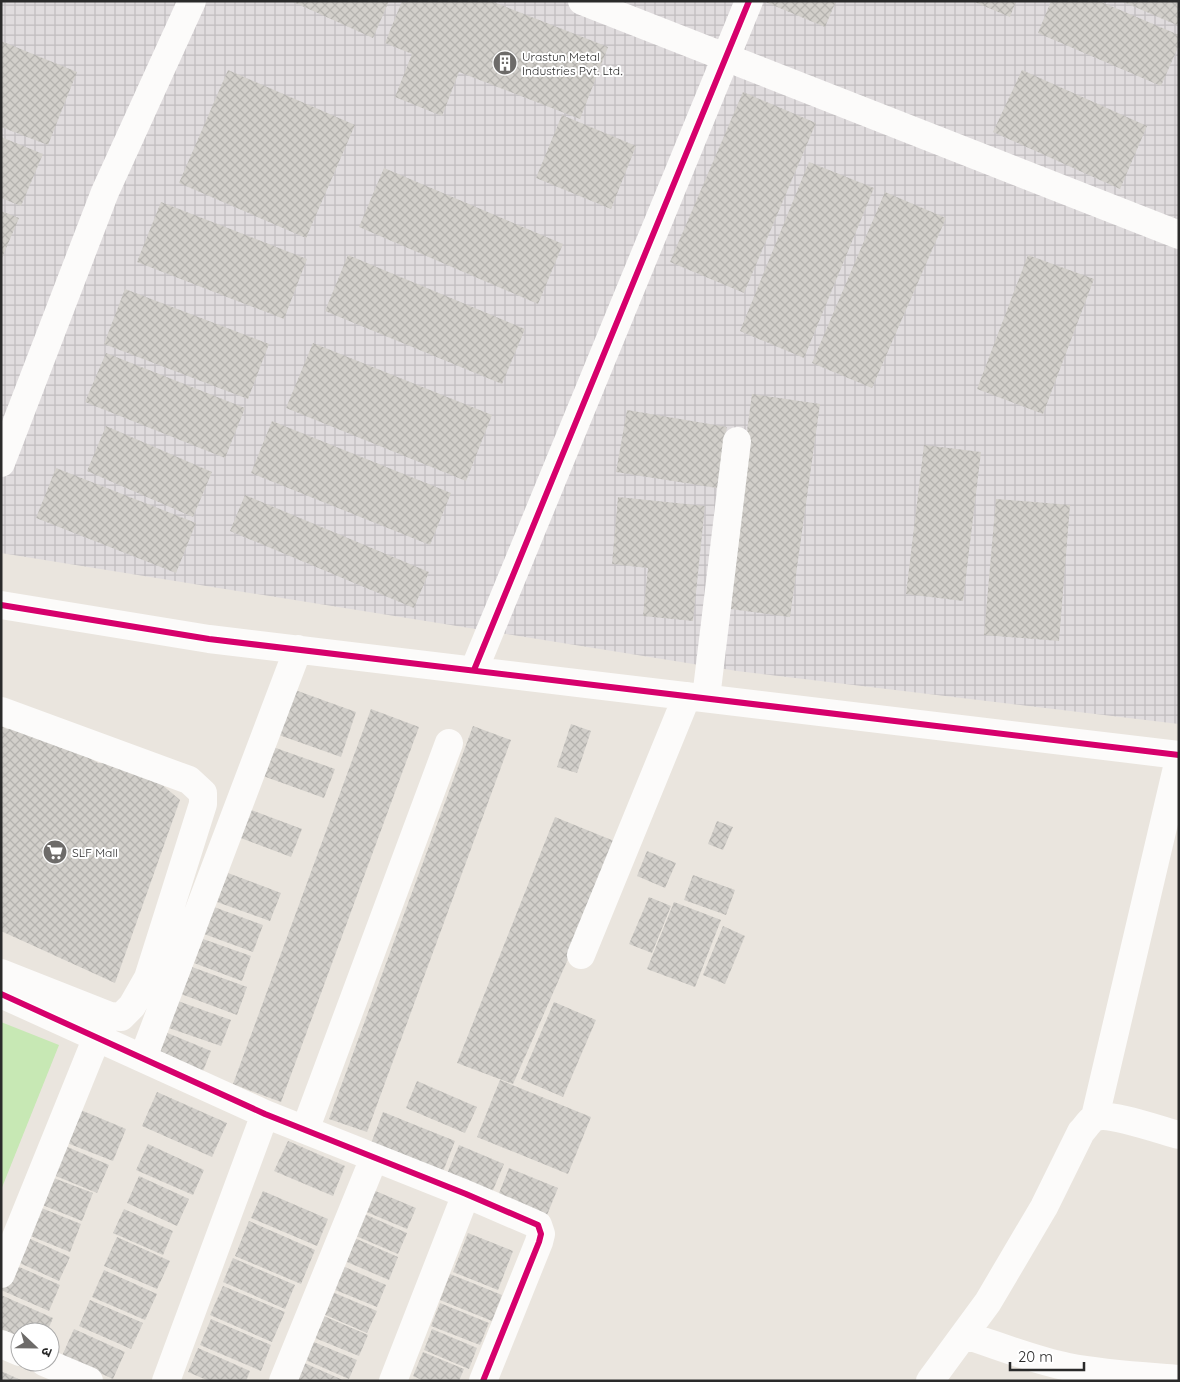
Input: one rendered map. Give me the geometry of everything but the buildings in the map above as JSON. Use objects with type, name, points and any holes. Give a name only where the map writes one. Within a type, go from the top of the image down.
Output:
[{"type":"street","points":[[1,463],[105,192],[192,1]]},
{"type":"street","points":[[582,1],[1179,235]]},
{"type":"street","points":[[474,670],[749,1]]},
{"type":"street","points":[[581,955],[696,697],[737,441]]},
{"type":"street","points":[[1,605],[209,639],[1179,757],[1095,1117],[1081,1132],[1044,1208],[988,1302],[930,1381]]},
{"type":"street","points":[[142,1058],[298,649]]},
{"type":"street","points":[[1,712],[190,780],[203,792],[203,798],[148,978],[132,1006],[121,1017],[110,1016],[1,973]]},
{"type":"street","points":[[305,1130],[449,743]]},
{"type":"street","points":[[1,994],[265,1114],[466,1194],[538,1225],[541,1234],[483,1381]]},
{"type":"street","points":[[1,1274],[97,1037]]},
{"type":"street","points":[[166,1381],[265,1114]]},
{"type":"street","points":[[1095,1117],[1117,1118],[1179,1135]]},
{"type":"street","points":[[283,1381],[374,1158]]},
{"type":"street","points":[[393,1381],[466,1194]]},
{"type":"street","points":[[965,1335],[1039,1360],[1068,1367],[1179,1380]]},
{"type":"street","points":[[60,1369],[89,1381]]},
{"type":"shaded area","points":[[1,1],[1179,1],[1179,724],[737,671],[1,553]]},
{"type":"green space","points":[[1,1022],[59,1045],[1,1190]]},
{"type":"cycle path","points":[[474,670],[749,1]]},
{"type":"cycle path","points":[[1,605],[209,639],[1179,755]]},
{"type":"cycle path","points":[[1,994],[265,1114],[466,1194],[538,1225],[541,1234],[539,1242],[483,1381]]},
{"type":"place","name":"Urastun Metal Industries Pvt. Ltd.","points":[[505,63]]},
{"type":"place","name":"SLF Mall","points":[[55,852]]}]
